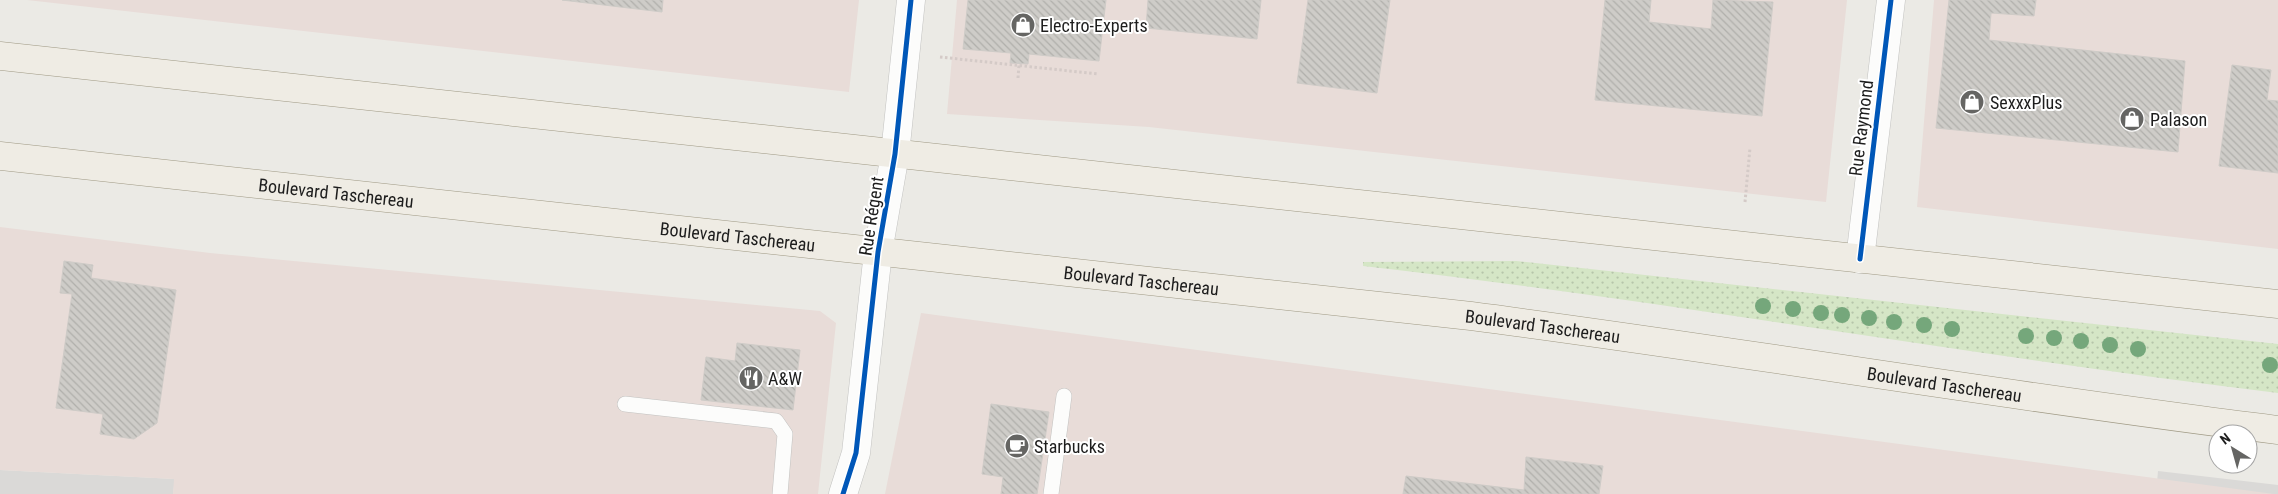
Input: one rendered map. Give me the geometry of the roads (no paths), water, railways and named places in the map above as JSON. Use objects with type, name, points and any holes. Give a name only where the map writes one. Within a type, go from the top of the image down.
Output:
[{"type":"main road","points":[[0,56],[2278,304]]},
{"type":"main road","name":"Boulevard Taschereau","points":[[0,156],[1498,320],[1678,344],[2118,410],[2278,430]]},
{"type":"street","name":"Rue Régent","points":[[842,494],[856,452],[878,252],[895,154],[912,0]]},
{"type":"street","name":"Rue Raymond","points":[[1860,259],[1891,0]]},
{"type":"lane","points":[[1051,494],[1064,396]]},
{"type":"lane","points":[[625,404],[776,421],[786,434],[780,494]]},
{"type":"place","name":"Electro-Experts","points":[[1023,25]]},
{"type":"place","name":"SexxxPlus","points":[[1972,102]]},
{"type":"place","name":"Palason","points":[[2132,119]]},
{"type":"place","name":"A&W","points":[[751,378]]},
{"type":"place","name":"Starbucks","points":[[1017,446]]}]
